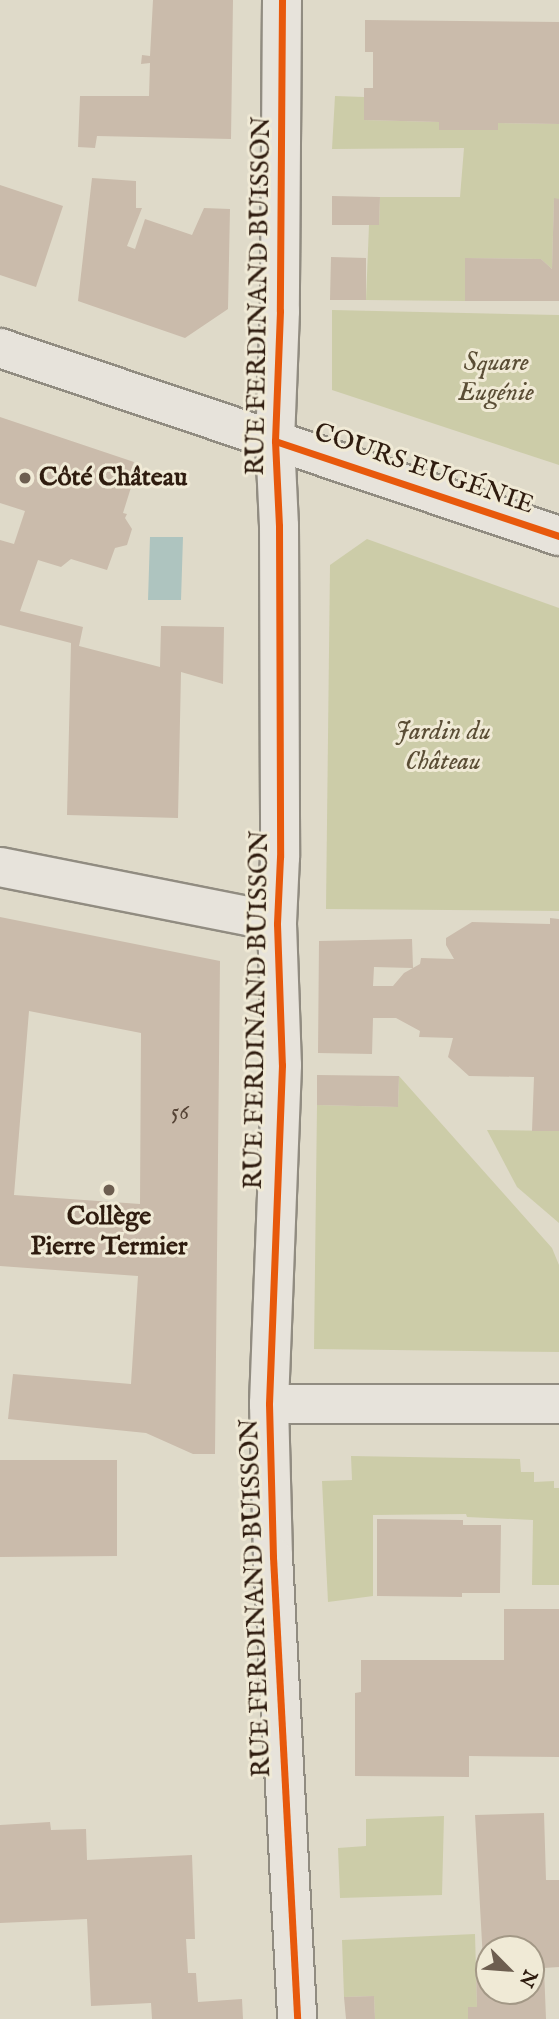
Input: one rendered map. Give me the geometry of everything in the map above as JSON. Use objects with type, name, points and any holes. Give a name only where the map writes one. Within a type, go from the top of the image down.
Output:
[{"type":"street","name":"RUE FERDINAND BUISSON","points":[[282,0],[280,311],[275,442],[279,554],[277,925],[282,1065],[269,1404],[273,1558],[296,2019]]},
{"type":"street","name":"COURS EUGÉNIE","points":[[0,348],[559,536]]},
{"type":"street","points":[[0,867],[253,917],[277,925]]},
{"type":"street","points":[[269,1404],[559,1404]]},
{"type":"green space","points":[[335,96],[364,97],[364,120],[439,122],[439,130],[497,130],[498,123],[559,124],[559,199],[554,199],[552,269],[541,259],[465,258],[465,301],[366,300],[369,225],[379,225],[380,197],[460,197],[464,148],[332,149]]},
{"type":"green space","name":"Square Eugénie","points":[[332,310],[559,315],[559,465],[332,390]]},
{"type":"green space","name":"Jardin du Château","points":[[367,539],[559,608],[559,911],[326,909],[330,565]]},
{"type":"green space","points":[[399,1076],[552,1248],[559,1265],[559,1352],[314,1349],[317,1105],[398,1107]]},
{"type":"green space","points":[[487,1130],[559,1131],[559,1223],[517,1187]]},
{"type":"green space","points":[[351,1456],[520,1459],[521,1472],[534,1472],[534,1482],[554,1481],[554,1488],[559,1488],[559,1585],[532,1585],[533,1520],[467,1517],[466,1514],[373,1515],[373,1596],[328,1602],[322,1481],[352,1480]]},
{"type":"green space","points":[[444,1816],[442,1895],[340,1898],[338,1848],[366,1846],[366,1819]]},
{"type":"green space","points":[[475,1934],[477,2007],[468,2007],[468,2019],[375,2019],[374,1996],[344,1997],[342,1940]]},
{"type":"water","points":[[150,537],[183,537],[181,600],[148,600]]},
{"type":"building","points":[[153,0],[233,0],[231,139],[97,136],[95,148],[78,147],[80,96],[149,96],[150,63],[141,64],[142,55],[150,56]]},
{"type":"building","points":[[365,20],[559,22],[559,124],[498,123],[498,130],[439,130],[439,122],[364,120],[364,88],[373,88],[373,52],[365,52]]},
{"type":"building","points":[[92,178],[136,181],[136,208],[142,208],[127,246],[135,249],[145,219],[192,235],[204,208],[230,209],[228,309],[185,338],[78,301]]},
{"type":"building","points":[[0,185],[63,206],[36,287],[0,275]]},
{"type":"building","points":[[332,196],[380,197],[379,225],[332,225]]},
{"type":"building","points":[[554,198],[559,199],[559,301],[465,301],[465,258],[541,259],[552,269]]},
{"type":"building","points":[[331,257],[366,258],[366,300],[330,300]]},
{"type":"building","points":[[0,417],[134,462],[130,473],[133,481],[123,513],[127,514],[125,518],[132,529],[127,545],[115,548],[107,570],[71,559],[61,567],[38,560],[20,611],[83,627],[79,646],[160,667],[161,626],[224,627],[223,684],[181,672],[178,818],[67,815],[71,643],[0,625],[0,540],[14,544],[25,511],[0,503]]},
{"type":"building","name":"Collège Pierre Termier","points":[[0,917],[220,961],[215,1454],[193,1454],[146,1433],[8,1419],[13,1374],[131,1384],[138,1276],[0,1266]],"holes":[[[29,1011],[141,1033],[140,1204],[14,1195]]]},
{"type":"building","points":[[550,918],[559,919],[559,1131],[532,1131],[534,1077],[469,1076],[448,1057],[453,1038],[419,1037],[420,1031],[396,1018],[373,1018],[372,1054],[318,1053],[319,941],[412,939],[413,968],[420,964],[421,958],[454,959],[446,945],[446,938],[472,922],[550,924]],"holes":[[[374,967],[413,968],[404,973],[393,986],[373,986]]]},
{"type":"building","points":[[317,1075],[399,1076],[398,1107],[317,1105]]},
{"type":"building","points":[[0,1460],[117,1460],[117,1556],[0,1557]]},
{"type":"building","points":[[377,1519],[463,1520],[463,1525],[501,1525],[500,1593],[462,1593],[462,1597],[377,1596]]},
{"type":"building","points":[[504,1609],[559,1609],[559,1757],[469,1756],[469,1777],[355,1776],[355,1693],[361,1692],[361,1660],[504,1660]]},
{"type":"building","points":[[544,1813],[546,1880],[559,1880],[559,1967],[545,1968],[545,1935],[482,1935],[475,1815]]},
{"type":"building","points":[[50,1822],[51,1830],[86,1829],[87,1860],[192,1855],[195,1939],[186,1939],[188,1973],[196,1973],[198,2002],[242,1999],[243,2019],[152,2019],[151,2003],[91,2006],[87,1919],[0,1923],[0,1825]]},
{"type":"building","points":[[545,1994],[546,2019],[468,2019],[468,2007],[545,2005]]},
{"type":"building","points":[[374,1996],[375,2019],[346,2019],[344,1997]]},
{"type":"cycle path","points":[[282,0],[280,311],[275,441],[279,526],[280,857],[277,924],[282,1065],[269,1404],[273,1557],[297,2019]]},
{"type":"cycle path","points":[[275,441],[559,536]]},
{"type":"place","name":"Côté Château","points":[[25,478]]},
{"type":"place","name":"Collège Pierre Termier","points":[[109,1190]]}]
